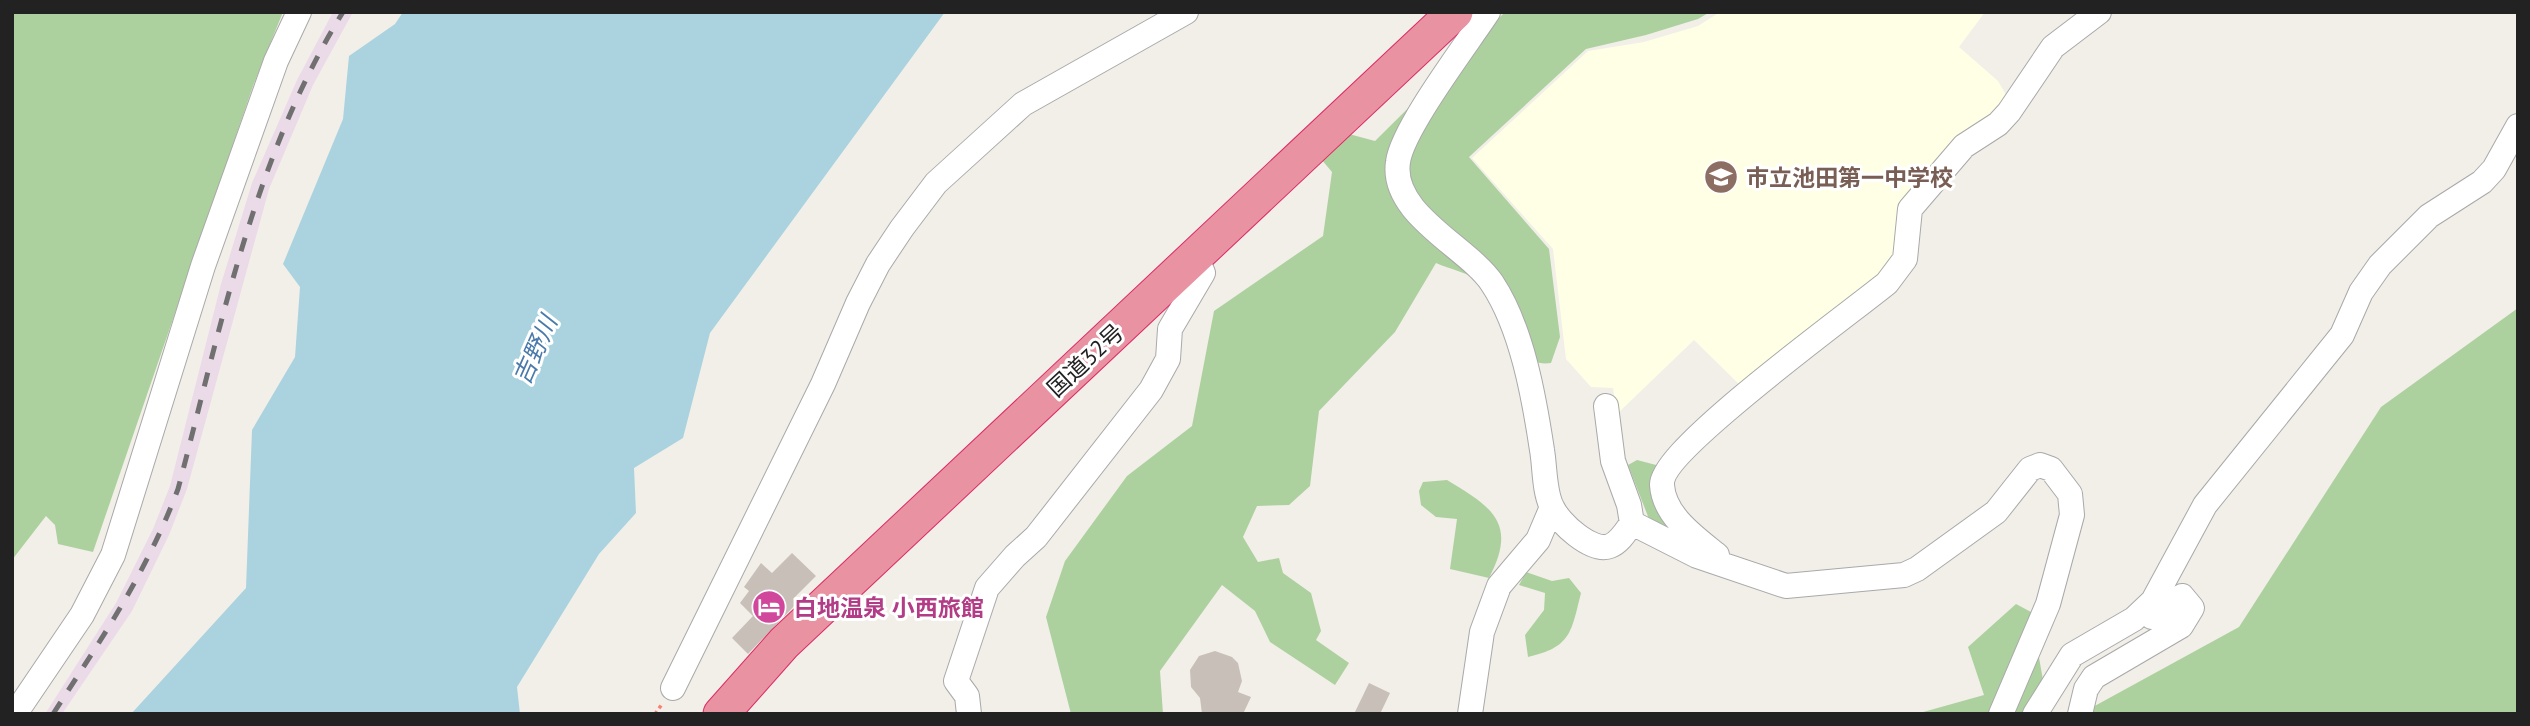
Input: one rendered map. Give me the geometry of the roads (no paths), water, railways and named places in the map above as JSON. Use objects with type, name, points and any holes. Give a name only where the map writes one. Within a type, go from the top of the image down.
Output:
[{"type":"highway","name":"国道32号","points":[[721,714],[784,643],[1455,12]]},
{"type":"street","points":[[15,714],[82,615],[113,555],[203,266],[276,61],[299,12]]},
{"type":"street","points":[[673,688],[823,384],[868,283],[901,228],[936,184],[1023,104],[1186,12]]},
{"type":"street","points":[[1488,12],[1417,120],[1398,161],[1400,186],[1418,214],[1490,280],[1505,304],[1533,394],[1552,507],[1573,532],[1596,547],[1610,546],[1632,523]]},
{"type":"street","points":[[1728,565],[1677,522],[1662,485],[1666,470],[1711,421],[1887,283],[1905,259],[1910,209],[1964,146],[1998,124],[2009,112],[2053,47],[2099,12]]},
{"type":"street","points":[[2035,714],[2072,655],[2134,619],[2160,592],[2205,505],[2342,335],[2361,292],[2380,265],[2429,216],[2482,182],[2494,169],[2518,127]]},
{"type":"street","points":[[969,714],[967,696],[956,681],[987,588],[1014,556],[1037,537],[1151,390],[1168,359],[1170,329],[1203,273],[1196,256]]},
{"type":"street","points":[[1606,406],[1613,461],[1629,505],[1632,523]]},
{"type":"street","points":[[1632,523],[1697,556],[1786,586],[1904,575],[1917,569],[1996,512],[2030,469],[2040,465],[2051,470],[2070,494],[2072,515],[2048,604],[2001,714]]},
{"type":"street","points":[[1470,714],[1482,632],[1499,586],[1538,540],[1552,507]]},
{"type":"street","points":[[2080,714],[2086,689],[2094,677],[2181,626],[2192,608],[2182,596],[2173,599],[2142,625],[2134,619]]},
{"type":"water","name":"吉野川","points":[[403,12],[945,12],[710,333],[683,438],[634,468],[636,513],[599,554],[517,687],[520,714],[131,714],[246,588],[252,430],[295,357],[300,287],[283,264],[343,119],[349,56],[395,24]]},
{"type":"railway","points":[[53,714],[122,605],[152,549],[178,489],[226,305],[263,183],[312,67],[343,12]]},
{"type":"place","name":"市立池田第一中学校","points":[[1721,177]]},
{"type":"place","name":"白地温泉 小西旅館","points":[[769,607]]}]
